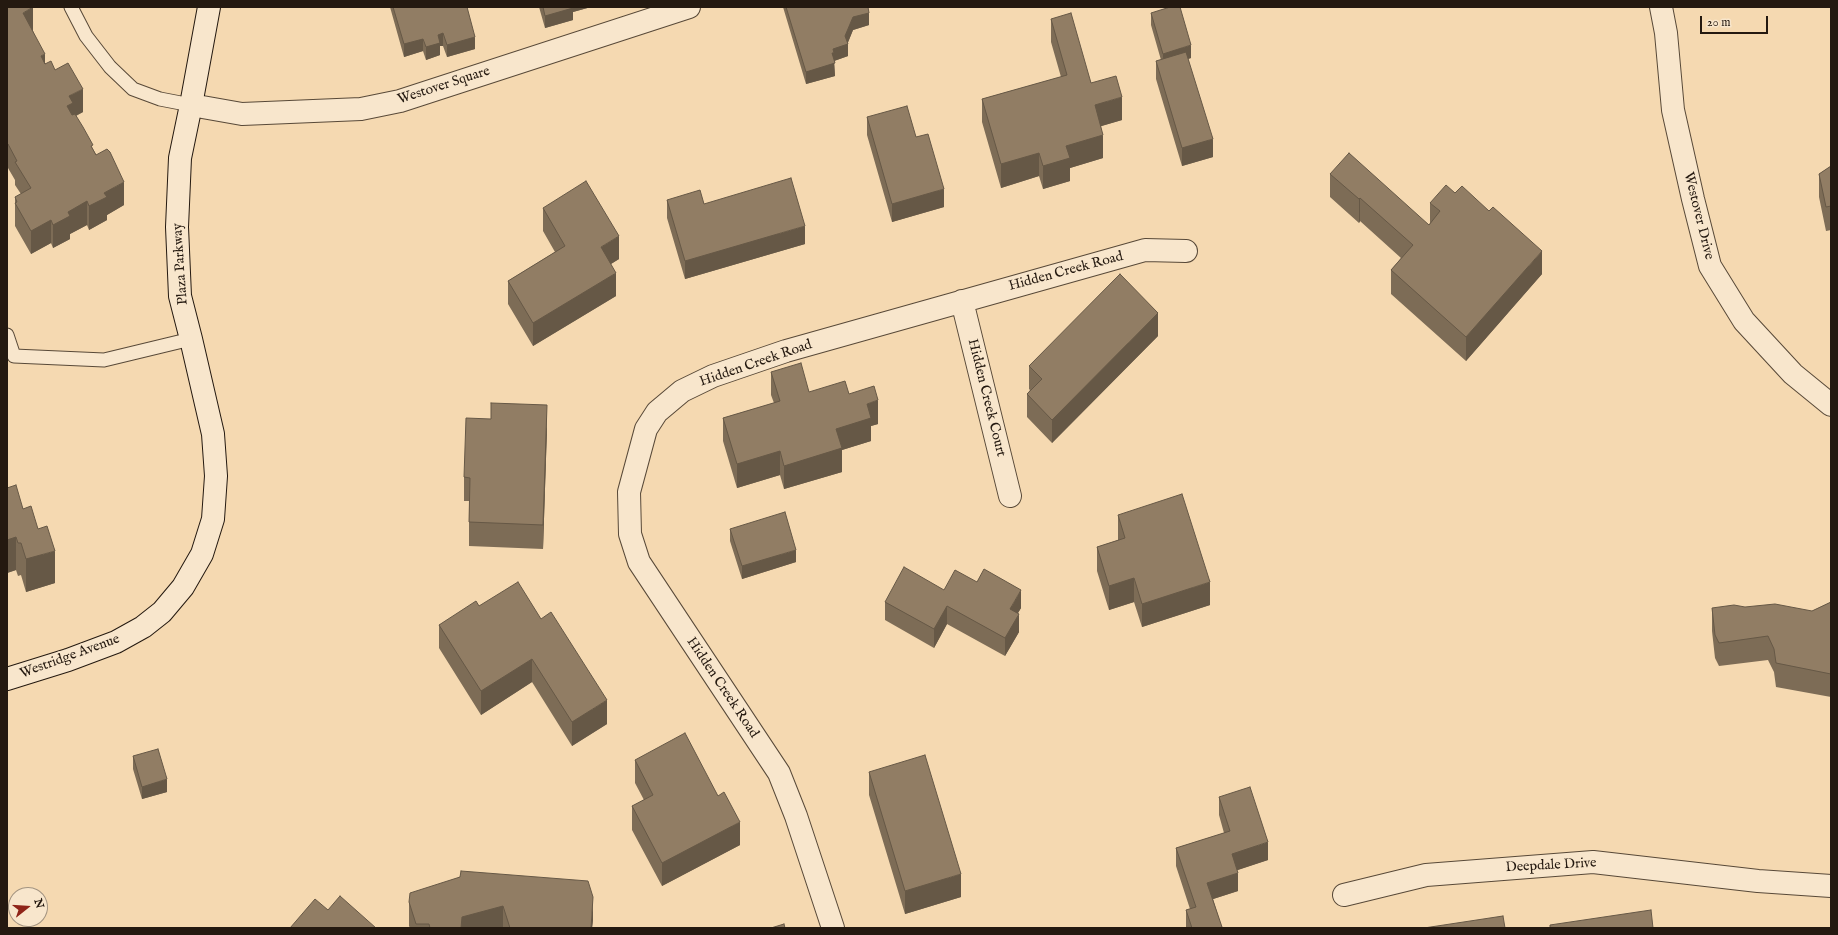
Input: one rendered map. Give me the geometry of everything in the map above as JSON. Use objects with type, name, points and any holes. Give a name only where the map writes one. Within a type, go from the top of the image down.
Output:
[{"type":"street","name":"Plaza Parkway","points":[[196,564],[202,554],[213,519],[216,476],[213,434],[192,339],[180,296],[177,227],[180,158],[208,7]]},
{"type":"street","name":"Westover Square","points":[[191,105],[242,114],[361,110],[400,101],[689,7]]},
{"type":"street","name":"Westover Drive","points":[[1661,7],[1666,33],[1673,110],[1710,266],[1744,320],[1793,374],[1831,405]]},
{"type":"street","name":"Hidden Creek Road","points":[[833,928],[796,816],[779,773],[639,562],[630,534],[629,492],[646,429],[657,412],[682,391],[713,376],[786,351],[1145,250],[1186,251]]},
{"type":"street","name":"Hidden Creek Court","points":[[962,301],[1010,496]]},
{"type":"street","name":"Westridge Avenue","points":[[7,679],[68,660],[116,642],[143,627],[162,612],[183,587],[196,564]]},
{"type":"street","name":"Deepdale Drive","points":[[1344,895],[1426,875],[1593,862],[1758,881],[1831,886]]},
{"type":"lane","points":[[71,7],[86,36],[110,67],[133,89],[160,99],[191,105]]},
{"type":"lane","points":[[7,335],[14,356],[104,360],[192,339]]},
{"type":"building","points":[[7,7],[33,7],[23,13],[45,54],[41,56],[45,64],[51,61],[55,70],[68,63],[83,89],[69,96],[73,103],[67,106],[72,115],[75,114],[83,127],[93,145],[91,146],[96,155],[107,149],[110,152],[124,182],[104,193],[107,197],[89,206],[87,201],[68,212],[70,216],[53,225],[51,220],[31,231],[15,203],[17,202],[15,197],[31,188],[15,162],[17,161],[8,144],[7,145]]},
{"type":"building","points":[[393,7],[467,7],[475,37],[447,45],[443,33],[438,35],[440,43],[426,47],[423,39],[404,44]]},
{"type":"building","points":[[543,7],[573,7],[573,8],[545,16]]},
{"type":"building","points":[[786,7],[868,7],[869,13],[853,17],[845,36],[848,44],[833,49],[834,53],[832,53],[835,63],[806,72]]},
{"type":"building","points":[[1170,7],[1180,7],[1191,45],[1163,54],[1151,13]]},
{"type":"building","points":[[1071,13],[1091,83],[1116,76],[1122,97],[1095,105],[1103,135],[1066,146],[1070,158],[1043,166],[1039,153],[1001,164],[982,99],[1067,75],[1051,19]]},
{"type":"building","points":[[1186,52],[1213,139],[1182,148],[1156,61]]},
{"type":"building","points":[[907,106],[916,137],[928,134],[944,189],[892,204],[867,117]]},
{"type":"building","points":[[1349,153],[1429,225],[1440,211],[1430,203],[1446,185],[1455,193],[1462,186],[1489,211],[1493,207],[1542,251],[1466,337],[1391,270],[1413,245],[1360,198],[1359,199],[1330,174]]},
{"type":"building","points":[[1831,166],[1831,206],[1826,207],[1819,174]]},
{"type":"building","points":[[791,178],[805,226],[685,261],[667,200],[700,190],[704,204]]},
{"type":"building","points":[[586,181],[619,236],[601,247],[616,273],[533,323],[508,281],[565,246],[543,208]]},
{"type":"building","points":[[1120,274],[1158,313],[1052,420],[1027,394],[1042,379],[1029,366]]},
{"type":"building","points":[[801,363],[809,392],[845,381],[849,394],[874,386],[878,400],[867,404],[871,418],[836,429],[842,448],[784,466],[780,451],[737,464],[723,418],[780,401],[771,372]]},
{"type":"building","points":[[491,403],[547,405],[543,525],[469,522],[470,478],[464,477],[466,418],[491,419]]},
{"type":"building","points":[[16,485],[23,509],[31,506],[38,529],[47,526],[55,551],[26,559],[21,543],[18,543],[16,537],[7,540],[7,488]]},
{"type":"building","points":[[1182,494],[1210,582],[1142,604],[1134,578],[1109,586],[1097,547],[1125,538],[1118,515]]},
{"type":"building","points":[[785,512],[796,550],[742,566],[730,529]]},
{"type":"building","points":[[904,567],[944,590],[955,570],[977,582],[984,569],[1021,590],[1010,609],[1019,614],[1005,638],[947,606],[934,629],[885,602]]},
{"type":"building","points":[[518,582],[541,619],[551,612],[607,700],[572,722],[532,659],[481,691],[439,625],[476,601],[479,606]]},
{"type":"building","points":[[1831,602],[1831,674],[1776,663],[1774,649],[1768,636],[1719,643],[1715,635],[1712,608],[1734,605],[1745,607],[1775,604],[1812,611]]},
{"type":"building","points":[[685,733],[718,796],[724,792],[740,822],[662,863],[632,806],[653,795],[635,760]]},
{"type":"building","points":[[158,749],[167,779],[142,787],[133,756]]},
{"type":"building","points":[[925,755],[961,874],[905,891],[869,772]]},
{"type":"building","points":[[1250,787],[1268,842],[1232,854],[1238,873],[1207,883],[1222,927],[1192,928],[1186,910],[1196,907],[1176,848],[1230,831],[1219,797]]},
{"type":"building","points":[[461,871],[588,881],[593,897],[591,928],[510,928],[503,906],[462,917],[461,928],[430,928],[429,924],[416,924],[409,902],[410,893],[460,877]]},
{"type":"building","points":[[340,896],[376,928],[290,928],[315,899],[328,910]]},
{"type":"building","points":[[1651,910],[1653,928],[1550,928],[1550,925]]},
{"type":"building","points":[[1503,916],[1505,928],[1424,928]]},
{"type":"building","points":[[784,924],[785,928],[771,928]]}]
